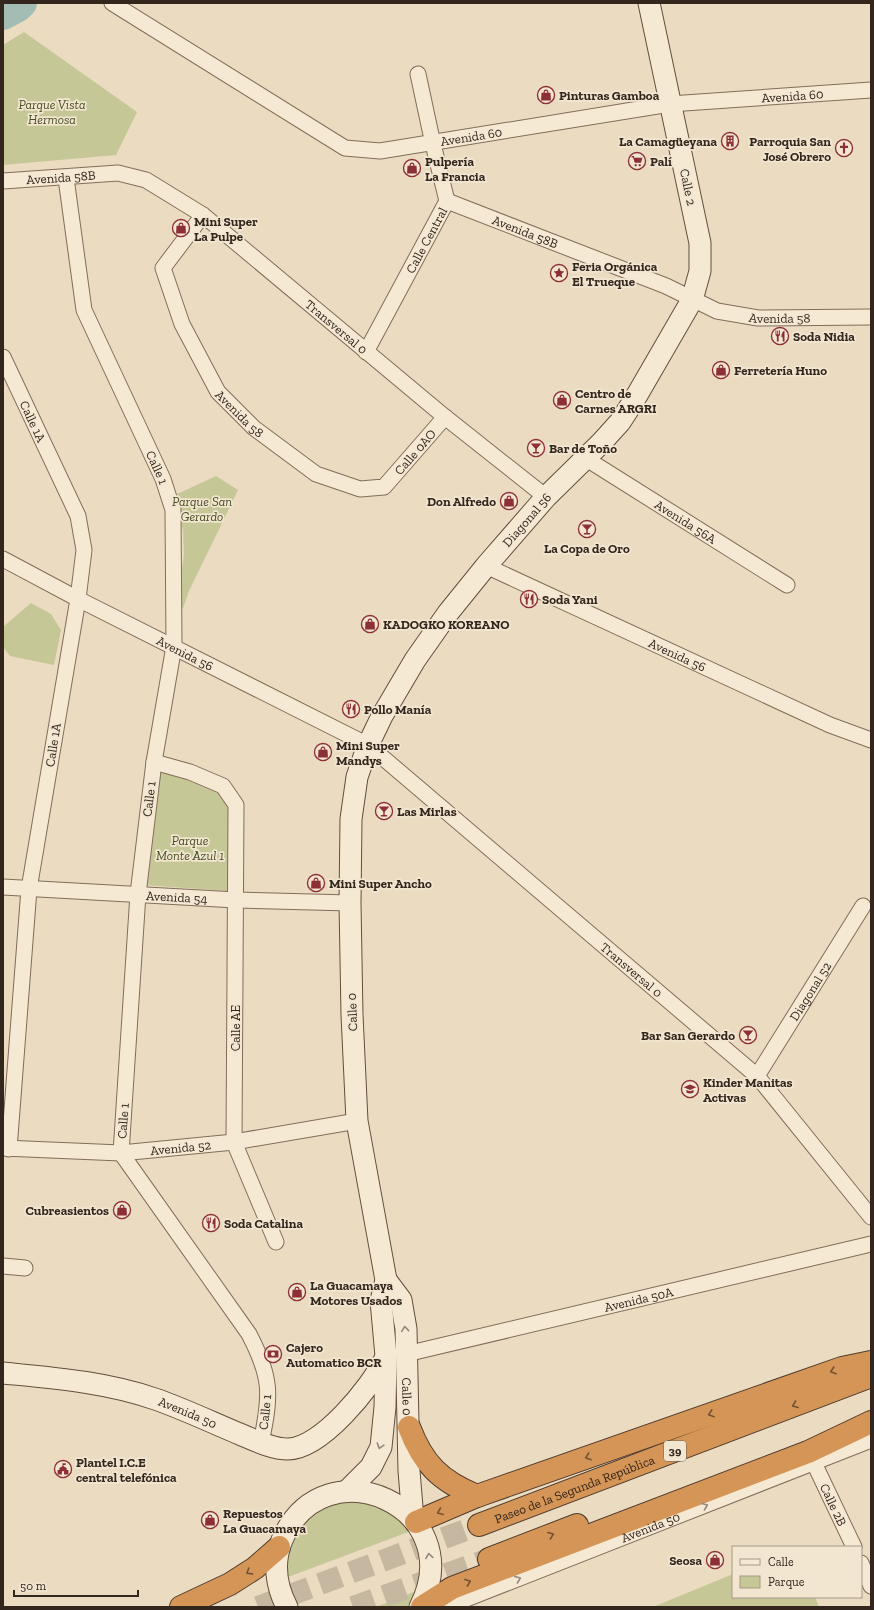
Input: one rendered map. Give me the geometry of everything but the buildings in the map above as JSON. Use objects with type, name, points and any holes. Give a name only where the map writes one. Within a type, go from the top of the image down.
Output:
[{"type":"highway","points":[[415,1521],[477,1496],[842,1368],[871,1362]]},
{"type":"highway","name":"Paseo de la Segunda República","points":[[479,1525],[871,1376]]},
{"type":"highway","points":[[489,1559],[871,1412]]},
{"type":"highway","points":[[421,1607],[452,1588],[808,1452],[871,1422]]},
{"type":"highway","points":[[408,1427],[416,1446],[427,1463],[441,1477],[453,1485],[477,1496]]},
{"type":"highway","points":[[181,1607],[230,1584],[255,1568],[279,1547]]},
{"type":"main road","name":"Calle 2","points":[[649,3],[700,243],[700,271],[692,300]]},
{"type":"main road","name":"Diagonal 56","points":[[368,745],[382,716],[415,660],[448,613],[486,566],[546,497],[620,422],[692,300]]},
{"type":"main road","name":"Calle 0","points":[[347,1491],[371,1467],[381,1447],[385,1407],[396,1355],[406,1329],[401,1300],[386,1280],[357,1121],[352,1015],[350,903],[351,819],[357,777],[368,745]]},
{"type":"main road","name":"Calle 0","points":[[396,1355],[408,1427],[409,1471],[415,1521]]},
{"type":"main road","name":"Avenida 50","points":[[3,1373],[71,1379],[119,1389],[155,1399],[261,1443],[288,1449],[302,1446],[321,1434],[354,1403],[396,1355]]},
{"type":"main road","points":[[354,1403],[370,1402],[385,1407]]},
{"type":"main road","points":[[287,1607],[277,1581],[276,1564],[279,1547],[286,1530],[302,1511],[312,1503],[328,1495],[347,1491],[365,1492],[383,1497],[400,1506],[415,1521],[423,1534],[430,1558],[429,1584],[421,1607]]},
{"type":"street","name":"Avenida 60","points":[[112,3],[345,148],[380,151],[433,144],[670,104],[871,90]]},
{"type":"street","name":"Calle Central","points":[[366,352],[447,201],[418,74]]},
{"type":"street","name":"Avenida 58B","points":[[3,181],[66,178],[118,173]]},
{"type":"street","name":"Transversal 0","points":[[118,173],[146,180],[203,215],[445,417],[546,497]]},
{"type":"street","name":"Calle 1","points":[[66,178],[84,310],[163,479],[173,510],[174,646],[154,762],[138,894],[120,1153],[249,1334],[259,1354],[268,1380],[269,1408],[261,1443]]},
{"type":"street","name":"Avenida 58B","points":[[447,201],[666,286],[692,300]]},
{"type":"street","name":"Avenida 58","points":[[203,215],[163,268],[182,324],[218,392],[254,428],[316,474],[360,489],[384,487]]},
{"type":"street","name":"Avenida 58","points":[[692,300],[717,311],[758,318],[871,317]]},
{"type":"street","name":"Calle 1A","points":[[3,358],[78,516],[84,550],[78,598],[29,889],[6,1149]]},
{"type":"street","name":"Calle 0AO","points":[[384,487],[445,417]]},
{"type":"street","name":"Avenida 56A","points":[[585,458],[787,585]]},
{"type":"street","name":"Avenida 56","points":[[3,559],[368,745]]},
{"type":"street","name":"Avenida 56","points":[[486,566],[830,724],[871,740]]},
{"type":"street","name":"Transversal 0","points":[[368,745],[756,1076],[871,1217]]},
{"type":"street","name":"Calle AE","points":[[154,762],[190,772],[223,786],[236,805],[234,1142],[276,1242]]},
{"type":"street","name":"Avenida 54","points":[[3,887],[236,900],[350,903]]},
{"type":"street","name":"Diagonal 52","points":[[756,1076],[863,906]]},
{"type":"street","name":"Avenida 52","points":[[6,1149],[120,1153],[234,1142],[357,1121]]},
{"type":"street","name":"Avenida 50A","points":[[396,1355],[871,1244]]},
{"type":"street","points":[[3,1266],[25,1268]]},
{"type":"street","name":"Avenida 50","points":[[428,1607],[456,1603],[871,1440]]},
{"type":"street","name":"Calle 2B","points":[[814,1463],[854,1546]]},
{"type":"street","points":[[862,1565],[871,1586]]},
{"type":"green space","name":"Parque Vista Hermosa","points":[[24,32],[137,112],[116,155],[3,165],[3,45]]},
{"type":"green space","name":"Parque San Gerardo","points":[[216,476],[238,490],[189,591],[183,608],[176,610],[184,555],[183,529],[173,496]]},
{"type":"green space","points":[[31,603],[51,614],[61,630],[54,665],[10,656],[3,647],[3,627]]},
{"type":"green space","name":"Parque Monte Azul 1","points":[[160,770],[205,786],[229,802],[228,891],[143,885]]},
{"type":"green space","points":[[339,1500],[382,1504],[411,1531],[288,1577],[290,1547],[298,1528],[314,1514]]},
{"type":"green space","points":[[732,1574],[732,1598],[815,1598],[819,1607],[653,1607]]},
{"type":"green space","points":[[416,1591],[408,1607],[376,1607]]},
{"type":"waterway","points":[[3,15],[18,7],[22,3]]},
{"type":"tunnel","points":[[258,1607],[479,1525]]},
{"type":"tunnel","points":[[353,1607],[489,1559]]},
{"type":"place","name":"Pinturas Gamboa","points":[[546,95]]},
{"type":"place","name":"La Camagüeyana","points":[[730,141]]},
{"type":"place","name":"Parroquia San José Obrero","points":[[844,148]]},
{"type":"place","name":"Palí","points":[[637,161]]},
{"type":"place","name":"Pulpería La Francia","points":[[412,168]]},
{"type":"place","name":"Mini Super La Pulpe","points":[[181,228]]},
{"type":"place","name":"Feria Orgánica El Trueque","points":[[559,273]]},
{"type":"place","name":"Soda Nidia","points":[[780,336]]},
{"type":"place","name":"Ferretería Huno","points":[[721,370]]},
{"type":"place","name":"Centro de Carnes ARGRI","points":[[562,400]]},
{"type":"place","name":"Bar de Toño","points":[[536,448]]},
{"type":"place","name":"Don Alfredo","points":[[509,501]]},
{"type":"place","name":"La Copa de Oro","points":[[587,529]]},
{"type":"place","name":"Soda Yani","points":[[529,599]]},
{"type":"place","name":"KADOGKO KOREANO","points":[[370,624]]},
{"type":"place","name":"Pollo Manía","points":[[351,709]]},
{"type":"place","name":"Mini Super Mandys","points":[[323,752]]},
{"type":"place","name":"Las Mirlas","points":[[384,811]]},
{"type":"place","name":"Mini Super Ancho","points":[[316,883]]},
{"type":"place","name":"Bar San Gerardo","points":[[748,1035]]},
{"type":"place","name":"Kinder Manitas Activas","points":[[690,1089]]},
{"type":"place","name":"Cubreasientos","points":[[122,1210]]},
{"type":"place","name":"Soda Catalina","points":[[211,1223]]},
{"type":"place","name":"La Guacamaya Motores Usados","points":[[297,1292]]},
{"type":"place","name":"Cajero Automatico BCR","points":[[273,1354]]},
{"type":"place","name":"Plantel I.C.E central telefónica","points":[[63,1469]]},
{"type":"place","name":"Repuestos La Guacamaya","points":[[210,1520]]},
{"type":"place","name":"Seosa","points":[[715,1560]]}]
